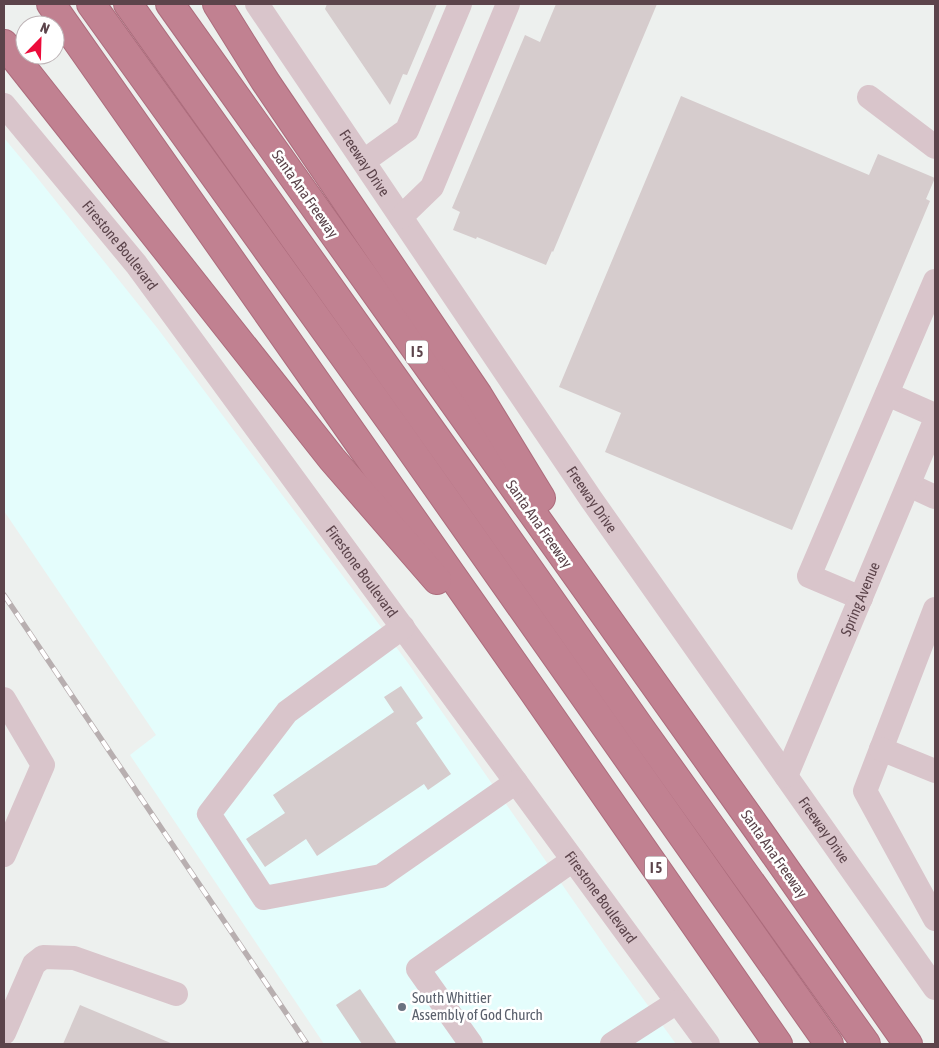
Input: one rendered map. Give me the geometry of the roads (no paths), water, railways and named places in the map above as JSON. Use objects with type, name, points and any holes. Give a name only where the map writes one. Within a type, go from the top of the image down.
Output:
[{"type":"highway","name":"I 5","points":[[51,4],[778,1044]]},
{"type":"highway","points":[[91,4],[397,430],[829,1044]]},
{"type":"highway","points":[[128,4],[866,1044]]},
{"type":"highway","name":"Santa Ana Freeway","points":[[170,4],[908,1044]]},
{"type":"highway","points":[[217,4],[265,81],[478,395],[664,700]]},
{"type":"highway","points":[[4,44],[332,459],[533,691]]},
{"type":"street","name":"Freeway Drive","points":[[257,4],[591,499],[935,988]]},
{"type":"street","points":[[364,161],[407,130],[460,4]]},
{"type":"street","points":[[401,217],[432,188],[508,4]]},
{"type":"street","points":[[869,97],[935,147]]},
{"type":"street","name":"Firestone Boulevard","points":[[4,105],[136,264],[708,1044]]},
{"type":"street","points":[[861,598],[809,576],[935,281]]},
{"type":"street","points":[[887,394],[935,415]]},
{"type":"street","name":"Spring Avenue","points":[[786,776],[909,485],[932,437]]},
{"type":"street","points":[[909,485],[935,497]]},
{"type":"street","points":[[935,609],[864,791],[935,919]]},
{"type":"street","points":[[402,627],[287,712],[209,814],[264,898],[381,876],[516,782]]},
{"type":"street","points":[[4,700],[43,765],[4,855]]},
{"type":"street","points":[[881,749],[935,771]]},
{"type":"street","points":[[472,1044],[418,968],[573,860]]},
{"type":"street","points":[[4,1033],[34,964],[43,957],[74,958],[176,994]]},
{"type":"street","points":[[612,1044],[677,1002]]},
{"type":"railway","points":[[4,595],[307,1044]]},
{"type":"place","name":"South Whittier Assembly of God Church","points":[[402,1007]]}]
